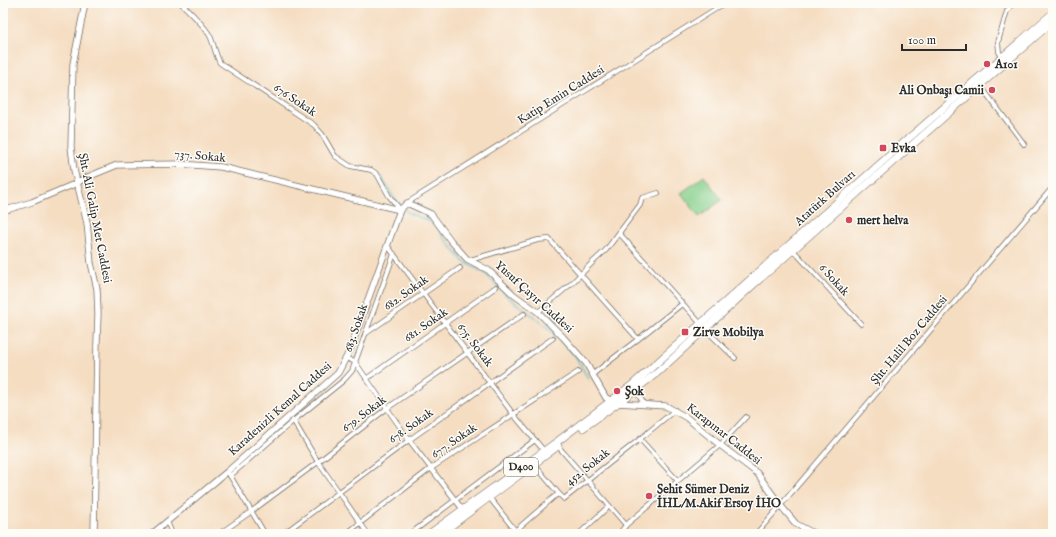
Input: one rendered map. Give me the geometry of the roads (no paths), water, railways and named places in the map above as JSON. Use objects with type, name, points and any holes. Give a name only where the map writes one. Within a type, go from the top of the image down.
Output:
[{"type":"main road","name":"Atatürk Bulvarı","points":[[703,326],[793,250],[980,85],[1053,13]]},
{"type":"main road","name":"Atatürk Bulvarı","points":[[615,402],[634,387],[658,372],[703,326],[873,170],[1004,60],[1053,21]]},
{"type":"main road","name":"D400","points":[[444,533],[464,512],[615,402]]},
{"type":"main road","name":"D400","points":[[429,534],[489,497],[534,464],[545,453]]},
{"type":"street","name":"Şht. Ali Galip Met Caddesi","points":[[85,3],[73,64],[71,147],[74,170],[87,223],[91,263],[97,289],[98,314],[96,342],[94,534]]},
{"type":"street","name":"676 Sokak","points":[[181,3],[191,12],[210,36],[220,63],[314,125],[322,134],[335,156],[350,166],[371,170],[377,174],[389,196],[403,207]]},
{"type":"street","name":"Katip Emin Caddesi","points":[[403,207],[725,3]]},
{"type":"street","points":[[1004,60],[999,52],[998,42],[1007,11],[1013,3]]},
{"type":"street","points":[[980,85],[1024,144]]},
{"type":"street","name":"737. Sokak","points":[[3,211],[32,202],[118,165],[179,164],[221,167],[403,207]]},
{"type":"street","name":"Şht. Halil Boz Caddesi","points":[[756,534],[1053,187]]},
{"type":"street","points":[[538,312],[606,250],[640,205],[642,198],[658,193]]},
{"type":"street","name":"Karadenizli Kemal Caddesi","points":[[152,534],[229,474],[292,419],[338,373],[346,358],[387,245],[403,207]]},
{"type":"street","name":"Yusuf Çayır Caddesi","points":[[403,207],[431,214],[451,241],[467,259],[488,270],[514,295],[538,312],[586,363],[606,398],[615,402]]},
{"type":"street","points":[[619,233],[682,304],[735,358]]},
{"type":"street","points":[[470,260],[538,240],[549,239],[638,340]]},
{"type":"street","name":"675. Sokak","points":[[387,245],[513,414],[545,453]]},
{"type":"street","name":"6 Sokak","points":[[793,250],[861,324]]},
{"type":"street","name":"683. Sokak","points":[[292,419],[344,380],[352,371],[364,334],[394,254]]},
{"type":"street","name":"682. Sokak","points":[[364,334],[460,268]]},
{"type":"street","name":"681. Sokak","points":[[366,379],[496,287]]},
{"type":"street","points":[[593,374],[682,304]]},
{"type":"street","name":"679. Sokak","points":[[219,534],[252,512],[386,409],[524,314]]},
{"type":"street","name":"678. Sokak","points":[[284,534],[409,440],[554,338]]},
{"type":"street","points":[[346,358],[355,362],[386,409],[464,512]]},
{"type":"street","name":"677. Sokak","points":[[346,534],[430,469],[578,372]]},
{"type":"street","points":[[634,387],[644,404]]},
{"type":"street","name":"Karapınar Caddesi","points":[[615,402],[666,406],[675,410],[757,473],[780,506],[796,524],[815,534]]},
{"type":"street","name":"452. Sokak","points":[[517,532],[554,496],[559,494],[564,499],[675,410]]},
{"type":"street","points":[[619,534],[626,525],[720,445],[746,416]]},
{"type":"street","points":[[292,419],[318,462],[368,534]]},
{"type":"street","points":[[640,439],[678,481]]},
{"type":"street","points":[[410,534],[535,440]]},
{"type":"street","points":[[556,444],[626,525]]},
{"type":"street","points":[[534,464],[559,494]]},
{"type":"street","points":[[229,474],[265,534]]},
{"type":"street","points":[[489,497],[517,532]]},
{"type":"street","points":[[579,534],[609,506]]},
{"type":"street","points":[[167,522],[172,534]]},
{"type":"waterway","points":[[381,177],[393,197],[402,206]]},
{"type":"waterway","points":[[404,209],[409,213],[429,221],[437,227],[463,261],[485,273],[508,297],[545,325],[576,357],[589,380]]},
{"type":"place","name":"A101","points":[[987,64]]},
{"type":"place","name":"Ali Onbaşı Camii","points":[[992,90]]},
{"type":"place","name":"Evka","points":[[883,148]]},
{"type":"place","name":"mert helva","points":[[849,220]]},
{"type":"place","name":"Zirve Mobilya","points":[[685,332]]},
{"type":"place","name":"Şok","points":[[617,391]]},
{"type":"place","name":"Şehit Sümer Deniz İHL/M.Akif Ersoy İHO","points":[[649,496]]}]
